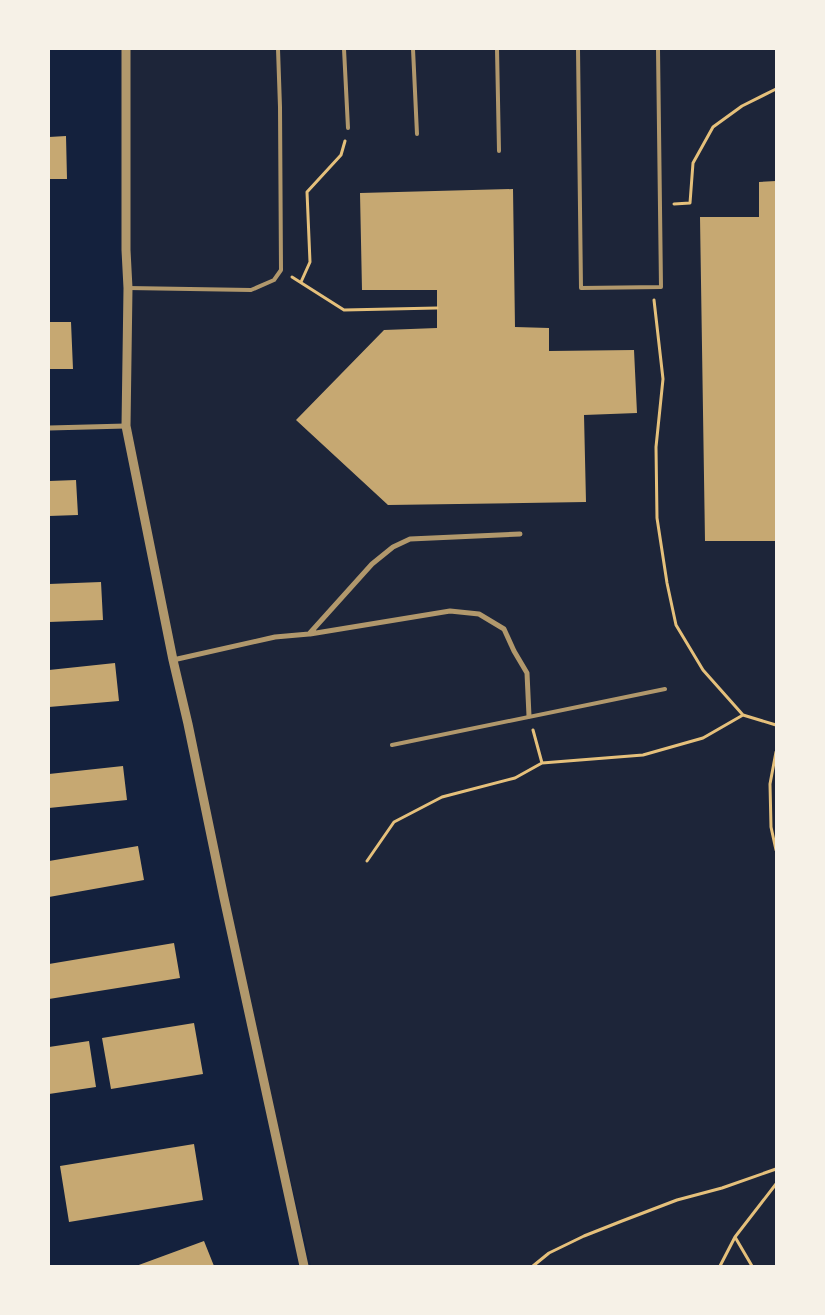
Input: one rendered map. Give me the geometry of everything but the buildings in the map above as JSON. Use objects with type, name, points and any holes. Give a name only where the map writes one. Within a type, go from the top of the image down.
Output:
[{"type":"street","points":[[126,49],[126,250],[128,288],[126,426],[173,660],[304,1266]]},
{"type":"street","points":[[49,428],[126,426]]},
{"type":"street","points":[[309,634],[372,564],[393,547],[410,538],[520,534]]},
{"type":"street","points":[[173,660],[275,637],[309,634],[450,611],[480,614],[504,629],[527,673],[529,716]]},
{"type":"lane","points":[[128,288],[251,290],[274,280],[281,270],[278,49]]},
{"type":"lane","points":[[344,49],[348,128]]},
{"type":"lane","points":[[413,49],[418,134]]},
{"type":"lane","points":[[497,49],[499,151]]},
{"type":"lane","points":[[578,49],[581,288],[661,287],[658,49]]},
{"type":"lane","points":[[392,745],[666,689]]},
{"type":"path","points":[[660,205],[690,203],[693,163],[713,127],[742,106],[776,89]]},
{"type":"path","points":[[301,282],[310,262],[307,192],[341,155],[348,128]]},
{"type":"path","points":[[281,270],[344,310],[437,308]]},
{"type":"path","points":[[653,287],[663,379],[656,447],[657,518],[667,583],[676,625],[703,670],[743,715],[776,725]]},
{"type":"path","points":[[367,861],[394,822],[442,797],[515,778],[542,763],[643,755],[703,738],[743,715]]},
{"type":"path","points":[[529,716],[542,763]]},
{"type":"path","points":[[776,752],[770,793],[771,826],[776,850]]},
{"type":"path","points":[[533,1266],[549,1253],[614,1224],[677,1200],[722,1188],[776,1169]]},
{"type":"path","points":[[720,1266],[735,1237],[776,1184]]},
{"type":"path","points":[[735,1237],[752,1266]]},
{"type":"shaded area","points":[[126,49],[776,49],[776,1266],[311,1266],[224,898],[130,450]]}]
